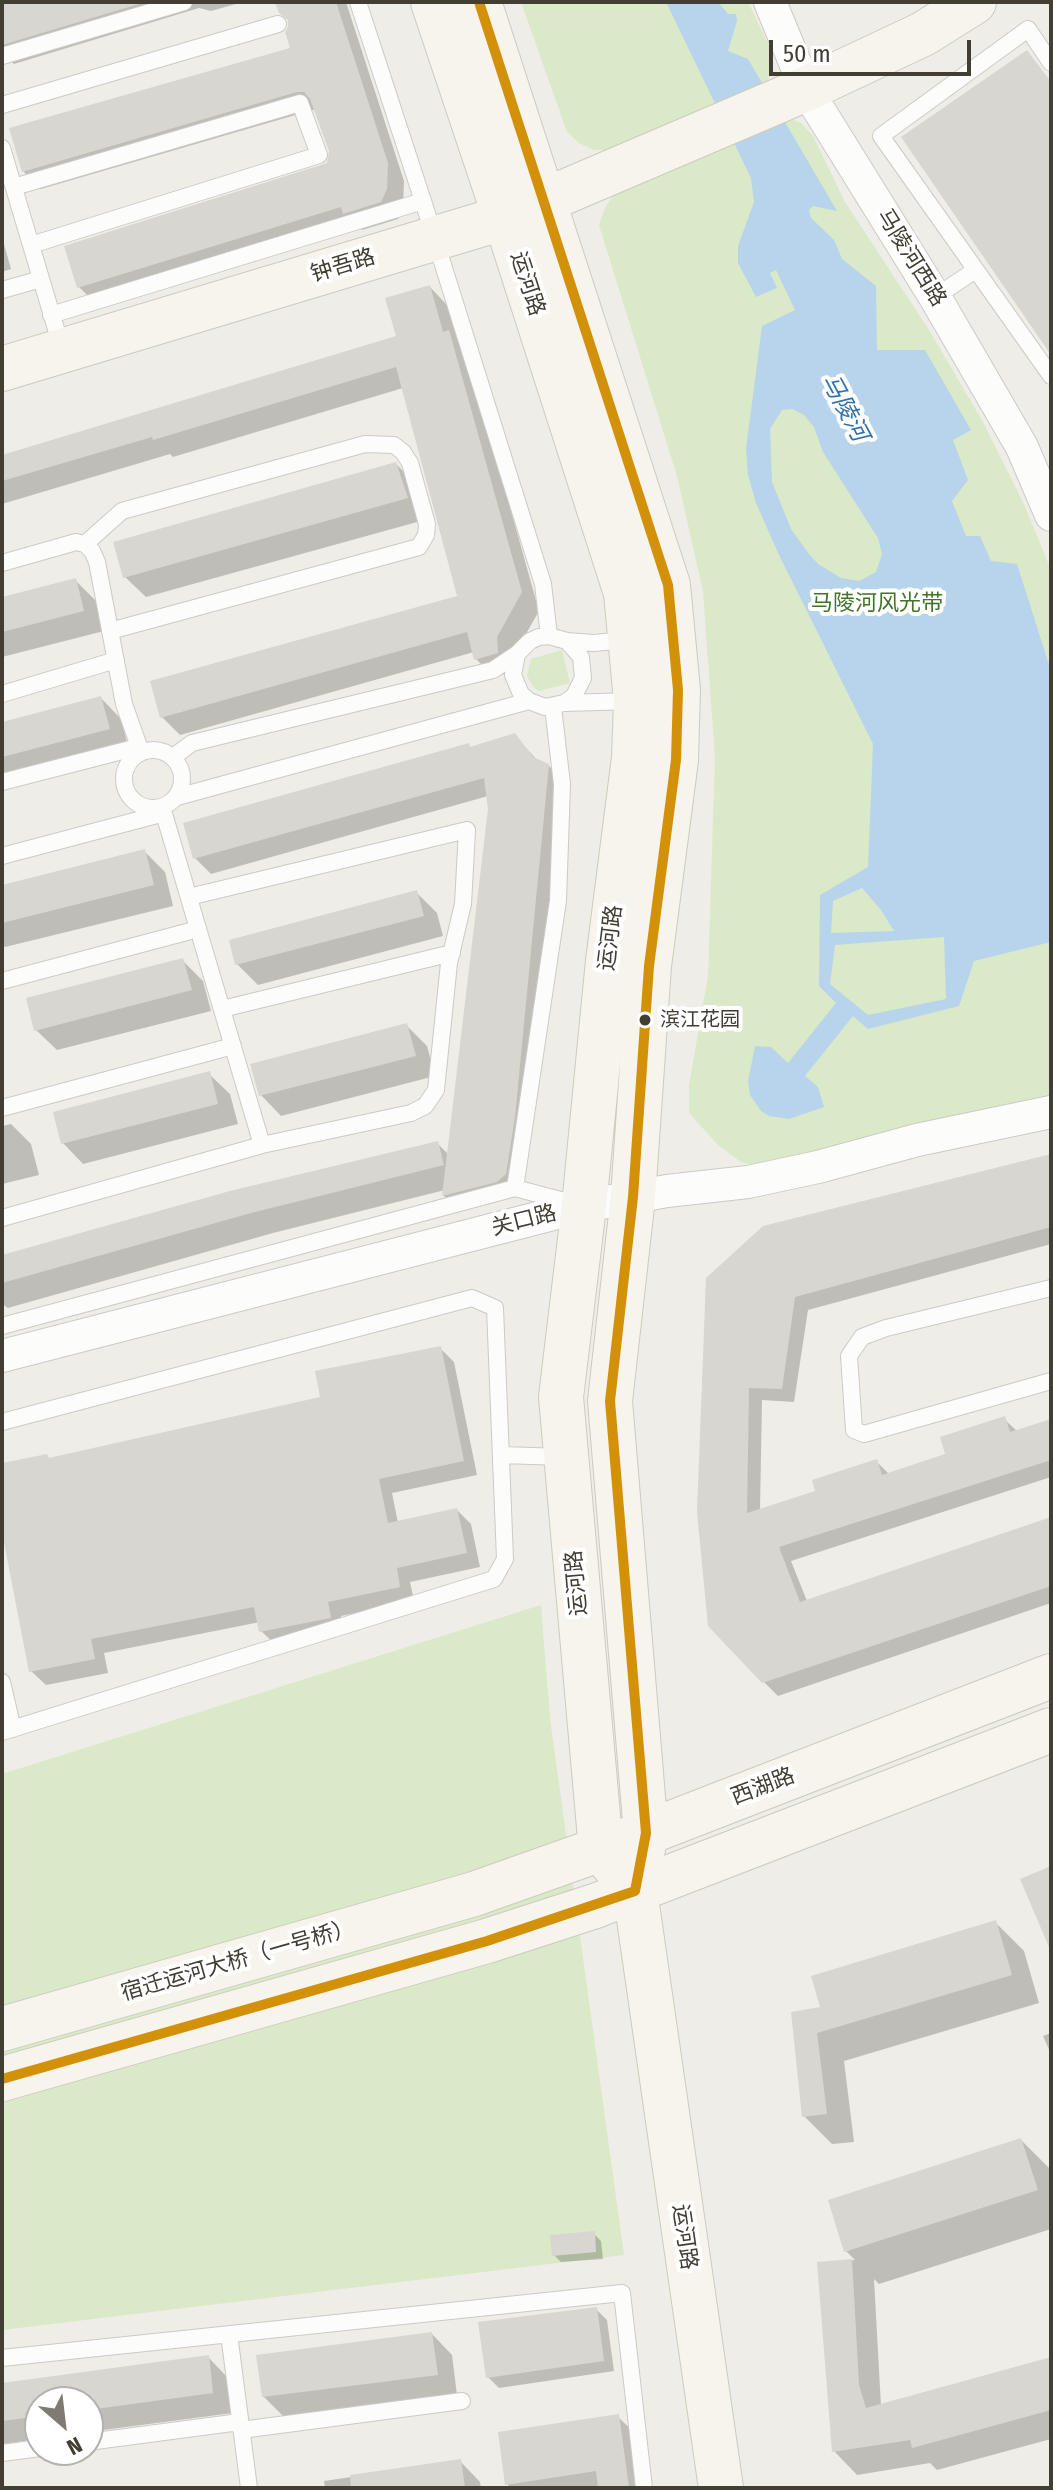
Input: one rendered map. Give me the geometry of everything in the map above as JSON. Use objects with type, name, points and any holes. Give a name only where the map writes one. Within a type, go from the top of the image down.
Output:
[{"type":"street","name":"运河路","points":[[433,2],[525,209],[668,585],[652,639],[657,700],[676,760],[649,966],[633,1197],[610,1401],[646,1833],[635,1891],[721,2488]]},
{"type":"street","name":"运河路","points":[[479,2],[525,209]]},
{"type":"street","name":"马陵河西路","points":[[770,2],[794,94],[935,297],[1022,447],[1050,509]]},
{"type":"street","points":[[794,94],[923,34],[974,2]]},
{"type":"street","name":"钟吾路","points":[[2,369],[57,333],[428,220],[525,209],[794,94]]},
{"type":"street","name":"运河路","points":[[601,1850],[561,1397],[608,961],[634,758],[657,700]]},
{"type":"street","name":"关口路","points":[[2,1356],[584,1206],[748,1182],[917,1140],[1051,1112]]},
{"type":"street","name":"西湖路","points":[[474,1894],[646,1833],[1051,1676]]},
{"type":"street","points":[[2,2079],[487,1941],[635,1891],[1051,1730]]},
{"type":"street","points":[[601,1850],[635,1891]]},
{"type":"street","name":"宿迁运河大桥（一号桥）","points":[[2,2029],[474,1894]]},
{"type":"lane","points":[[2,56],[184,2]]},
{"type":"lane","points":[[358,2],[543,584],[549,636]]},
{"type":"lane","points":[[2,105],[278,24]]},
{"type":"lane","points":[[1051,63],[1028,29],[881,136],[1051,376]]},
{"type":"lane","points":[[14,187],[300,103],[319,155],[31,245]]},
{"type":"lane","points":[[2,148],[57,333]]},
{"type":"lane","points":[[935,297],[974,271]]},
{"type":"lane","points":[[2,290],[41,279]]},
{"type":"lane","points":[[85,544],[122,511],[365,444],[394,445],[410,463],[427,524],[426,535],[419,547],[110,631]]},
{"type":"lane","points":[[2,563],[76,542],[85,544],[92,551],[97,562],[124,704],[141,752]]},
{"type":"lane","points":[[173,757],[192,743],[493,670],[530,641],[549,636],[593,643],[652,639]]},
{"type":"lane","points":[[559,705],[574,696],[583,678],[581,657],[567,641]]},
{"type":"lane","points":[[517,654],[513,675],[521,694],[545,707],[657,700]]},
{"type":"lane","points":[[2,694],[116,660]]},
{"type":"lane","points":[[2,856],[157,815],[162,807],[177,797],[529,701]]},
{"type":"lane","points":[[515,1188],[558,901],[562,784],[559,705]]},
{"type":"lane","points":[[2,782],[134,748],[141,752],[162,750],[173,757],[181,769],[183,779],[177,797]]},
{"type":"lane","points":[[141,752],[128,764],[124,773],[127,793],[141,806],[162,807]]},
{"type":"lane","points":[[162,807],[262,1145]]},
{"type":"lane","points":[[2,1218],[262,1145],[411,1113],[425,1106],[436,1090],[452,953],[463,904],[467,830],[189,897]]},
{"type":"lane","points":[[2,981],[198,929]]},
{"type":"lane","points":[[222,1009],[452,953]]},
{"type":"lane","points":[[2,1108],[233,1046]]},
{"type":"lane","points":[[2,1326],[515,1188],[584,1206]]},
{"type":"lane","points":[[1051,1288],[886,1328],[862,1337],[849,1356],[854,1430],[864,1434],[1051,1381]]},
{"type":"lane","points":[[2,1422],[472,1298],[495,1308],[505,1559],[494,1579],[7,1730],[2,1682]]},
{"type":"lane","points":[[501,1455],[566,1457]]},
{"type":"lane","points":[[2,2358],[622,2293],[644,2488]]},
{"type":"lane","points":[[229,2334],[249,2488]]},
{"type":"lane","points":[[104,2440],[462,2401]]},
{"type":"lane","points":[[2,2453],[24,2450]]},
{"type":"green space","points":[[521,2],[748,2],[772,52],[772,71],[768,80],[759,87],[608,150],[594,150],[579,143],[567,132]]},
{"type":"green space","name":"马陵河风光带","points":[[789,118],[801,123],[813,136],[845,202],[929,330],[983,422],[1023,502],[1051,570],[1051,1096],[761,1167],[741,1162],[719,1146],[689,1113],[689,1085],[708,976],[715,757],[703,591],[677,476],[599,225],[605,208],[618,188]]},
{"type":"green space","points":[[562,650],[570,683],[539,691],[534,688],[527,676],[531,659]]},
{"type":"green space","points":[[541,1605],[550,1719],[624,2255],[2,2330],[2,1774]]},
{"type":"water","name":"马陵河","points":[[666,2],[718,2],[728,14],[736,14],[737,21],[728,51],[748,59],[837,211],[813,206],[809,210],[811,218],[834,240],[842,259],[876,286],[877,350],[925,350],[971,430],[953,440],[968,480],[952,501],[966,536],[980,536],[991,561],[1017,564],[1051,671],[1051,942],[974,961],[959,1006],[868,1029],[853,1016],[805,1076],[818,1087],[824,1107],[789,1119],[769,1116],[761,1111],[750,1095],[748,1081],[755,1046],[771,1047],[788,1063],[836,1003],[819,986],[820,895],[868,867],[873,744],[779,555],[756,503],[748,475],[746,449],[762,326],[795,310],[776,270],[770,273],[777,288],[756,297],[738,263],[738,246],[754,202],[751,178]],"holes":[[[792,409],[804,415],[814,427],[823,452],[878,538],[882,554],[876,572],[859,581],[841,578],[818,564],[809,554],[791,529],[772,482],[770,429],[782,410]],[[862,888],[894,931],[831,933],[833,901]],[[944,937],[946,999],[868,1015],[830,984],[835,945]]]},
{"type":"building","points":[[2,2],[139,2],[139,4],[2,45]]},
{"type":"building","points":[[275,2],[336,2],[388,163],[387,189],[381,202],[343,214],[341,207],[77,288],[64,246],[327,163],[329,151],[310,99],[304,92],[297,92],[22,172],[9,128],[290,48],[285,32],[288,20],[279,13]]},
{"type":"building","points":[[1027,50],[1051,82],[1051,355],[901,137]]},
{"type":"building","points":[[430,285],[443,332],[449,330],[522,592],[497,637],[498,653],[474,660],[467,632],[160,718],[150,681],[457,596],[396,367],[153,440],[152,437],[2,481],[2,455],[396,336],[385,298]]},
{"type":"building","points":[[396,462],[408,498],[123,578],[113,542]]},
{"type":"building","points":[[76,578],[84,611],[2,632],[2,597]]},
{"type":"building","points":[[101,696],[110,729],[2,757],[2,722]]},
{"type":"building","points":[[515,733],[533,757],[549,764],[515,1117],[506,1174],[497,1182],[442,1196],[488,809],[484,778],[193,859],[183,823]]},
{"type":"building","points":[[145,849],[154,885],[2,923],[2,885]]},
{"type":"building","points":[[417,890],[424,916],[235,965],[229,940]]},
{"type":"building","points":[[183,958],[192,990],[34,1031],[26,998]]},
{"type":"building","points":[[407,1023],[416,1056],[259,1096],[250,1064]]},
{"type":"building","points":[[210,1071],[218,1104],[61,1144],[53,1112]]},
{"type":"building","points":[[438,1141],[444,1165],[251,1213],[2,1283],[2,1255],[230,1191]]},
{"type":"building","points":[[1051,1154],[1051,1227],[795,1297],[782,1389],[749,1388],[747,1513],[815,1491],[812,1480],[877,1459],[882,1475],[945,1454],[940,1437],[1005,1416],[1010,1432],[1051,1419],[1051,1460],[779,1547],[800,1602],[1051,1517],[1051,1586],[762,1683],[708,1626],[697,1512],[706,1278],[763,1226]]},
{"type":"building","points":[[441,1346],[464,1461],[379,1479],[388,1523],[457,1508],[467,1553],[397,1568],[400,1587],[328,1602],[331,1618],[259,1632],[254,1607],[91,1639],[95,1659],[29,1672],[2,1532],[2,1463],[47,1454],[49,1458],[320,1397],[315,1371]]},
{"type":"building","points":[[1051,1866],[1051,1952],[1020,1879]]},
{"type":"building","points":[[996,1920],[1012,1975],[817,2033],[827,2114],[802,2117],[791,2012],[820,2007],[811,1976]]},
{"type":"building","points":[[1021,2138],[1038,2190],[844,2252],[828,2200]]},
{"type":"building","points":[[595,2231],[596,2252],[552,2256],[550,2235]]},
{"type":"building","points":[[852,2259],[859,2385],[866,2408],[1051,2357],[1051,2410],[912,2448],[910,2440],[832,2452],[817,2262]]},
{"type":"building","points":[[597,2307],[604,2361],[486,2378],[478,2322]]},
{"type":"building","points":[[432,2332],[438,2375],[262,2397],[256,2355]]},
{"type":"building","points":[[209,2355],[213,2393],[104,2408],[104,2386],[24,2386],[24,2418],[2,2421],[2,2383]]},
{"type":"building","points":[[619,2414],[629,2488],[598,2488],[596,2471],[505,2485],[498,2432]]},
{"type":"building","points":[[461,2459],[465,2488],[351,2488],[350,2475]]},
{"type":"transit line","points":[[2,2079],[487,1941],[635,1891],[646,1833],[610,1401],[633,1197],[649,966],[676,760],[678,690],[668,585],[479,2]]},
{"type":"place","name":"滨江花园","points":[[645,1020]]}]
